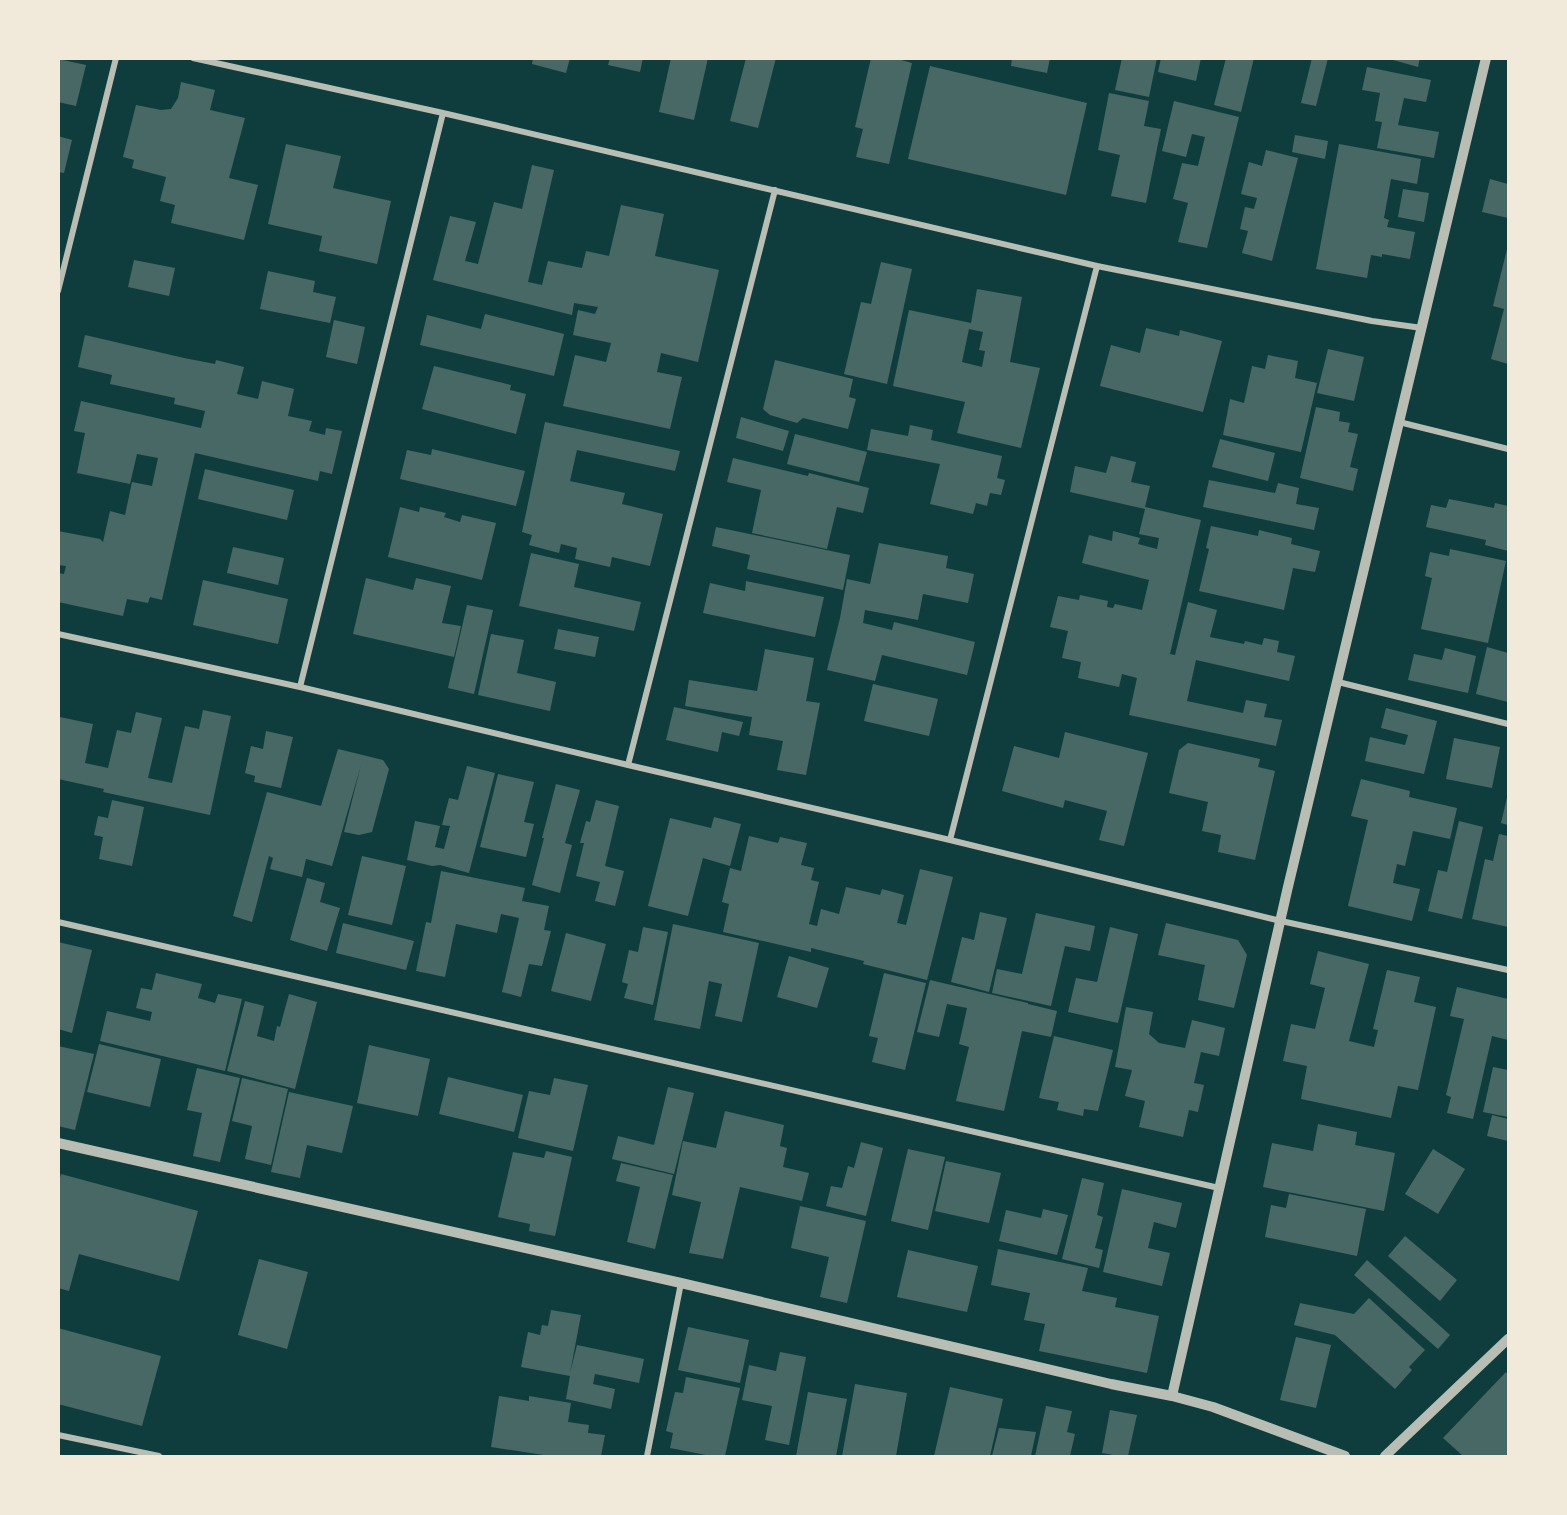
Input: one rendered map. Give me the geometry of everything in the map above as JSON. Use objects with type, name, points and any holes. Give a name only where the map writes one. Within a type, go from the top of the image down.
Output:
[{"type":"street","points":[[58,291],[116,58]]},
{"type":"street","points":[[193,58],[443,113],[1096,266],[1372,321],[1423,328]]},
{"type":"street","points":[[1172,1396],[1281,921],[1486,58]]},
{"type":"street","points":[[300,687],[443,113]]},
{"type":"street","points":[[628,765],[775,190]]},
{"type":"street","points":[[950,840],[1096,266]]},
{"type":"street","points":[[1399,422],[1509,449]]},
{"type":"street","points":[[58,634],[300,687],[950,840],[1281,921],[1509,970]]},
{"type":"street","points":[[1338,682],[1509,724]]},
{"type":"street","points":[[58,922],[1219,1188]]},
{"type":"street","points":[[58,1143],[681,1283],[1111,1384],[1172,1396],[1213,1407],[1345,1456]]},
{"type":"street","points":[[647,1456],[681,1283]]},
{"type":"street","points":[[1385,1456],[1509,1339]]},
{"type":"street","points":[[58,1435],[159,1456]]},
{"type":"building","points":[[533,58],[570,58],[566,73],[532,64]]},
{"type":"building","points":[[610,58],[643,58],[640,72],[608,65]]},
{"type":"building","points":[[671,58],[708,58],[694,120],[659,112]]},
{"type":"building","points":[[746,58],[776,58],[758,128],[730,121]]},
{"type":"building","points":[[871,58],[894,58],[912,63],[889,164],[856,157],[863,129],[855,127]]},
{"type":"building","points":[[1012,58],[1050,58],[1047,73],[1011,66]]},
{"type":"building","points":[[1122,58],[1157,58],[1149,97],[1115,90]]},
{"type":"building","points":[[1161,58],[1201,58],[1196,81],[1158,72]]},
{"type":"building","points":[[1226,58],[1254,58],[1241,112],[1214,105]]},
{"type":"building","points":[[1312,58],[1328,58],[1316,106],[1301,103]]},
{"type":"building","points":[[1386,58],[1420,58],[1418,67]]},
{"type":"building","points":[[58,59],[86,65],[76,106],[58,102]]},
{"type":"building","points":[[930,66],[1087,103],[1066,195],[908,159]]},
{"type":"building","points":[[1367,67],[1431,80],[1426,102],[1404,98],[1398,125],[1439,132],[1434,158],[1377,148],[1382,122],[1375,121],[1380,93],[1362,90]]},
{"type":"building","points":[[181,82],[215,90],[210,110],[245,118],[229,178],[258,185],[244,240],[171,223],[175,205],[160,201],[166,177],[132,168],[134,160],[123,157],[136,105],[161,110],[171,109],[178,98]]},
{"type":"building","points":[[1109,93],[1149,101],[1144,126],[1161,129],[1146,203],[1111,196],[1120,155],[1098,150]]},
{"type":"building","points":[[1174,101],[1239,117],[1207,248],[1178,242],[1188,203],[1173,199],[1182,163],[1198,166],[1205,137],[1192,134],[1186,157],[1162,151]]},
{"type":"building","points":[[1295,135],[1328,141],[1325,159],[1292,152]]},
{"type":"building","points":[[58,136],[72,140],[64,173],[58,172]]},
{"type":"building","points":[[286,144],[341,156],[333,188],[391,201],[377,264],[319,251],[322,236],[268,224]]},
{"type":"building","points":[[1339,144],[1421,159],[1417,184],[1391,179],[1384,218],[1389,220],[1387,227],[1415,232],[1410,259],[1382,254],[1382,257],[1371,255],[1367,278],[1316,269]]},
{"type":"building","points":[[1266,150],[1298,158],[1272,261],[1242,253],[1248,231],[1240,229],[1245,207],[1254,209],[1257,198],[1241,194],[1249,162],[1262,166]]},
{"type":"building","points":[[532,165],[554,170],[528,282],[542,285],[548,261],[582,268],[586,251],[609,256],[621,205],[664,214],[655,256],[719,270],[698,362],[661,353],[657,372],[682,377],[670,429],[563,406],[575,355],[606,362],[611,343],[573,335],[578,310],[595,314],[598,307],[574,303],[572,315],[433,280],[450,216],[476,222],[465,261],[478,264],[494,202],[522,209]]},
{"type":"building","points":[[1490,179],[1508,184],[1508,218],[1482,212]]},
{"type":"building","points":[[1403,189],[1429,193],[1424,222],[1398,217]]},
{"type":"building","points":[[1508,245],[1508,364],[1491,359],[1504,309],[1493,306]]},
{"type":"building","points":[[134,260],[175,268],[169,296],[128,287]]},
{"type":"building","points":[[881,262],[912,269],[887,384],[844,374],[861,302],[871,304]]},
{"type":"building","points":[[268,271],[315,281],[313,292],[336,297],[330,323],[260,309]]},
{"type":"building","points":[[977,289],[1022,297],[1010,362],[1040,368],[1021,448],[957,433],[965,402],[893,386],[909,310],[971,323]],"holes":[[[969,329],[983,332],[979,350],[985,351],[982,367],[962,362]]]},
{"type":"building","points":[[485,314],[564,334],[554,376],[420,345],[427,315],[481,329]]},
{"type":"building","points":[[334,320],[365,327],[357,364],[326,357]]},
{"type":"building","points":[[1146,328],[1179,336],[1180,330],[1222,341],[1203,412],[1100,386],[1111,345],[1140,353]]},
{"type":"building","points":[[85,335],[184,358],[215,364],[216,360],[244,367],[237,394],[258,399],[262,381],[294,389],[288,416],[312,421],[309,431],[325,435],[326,428],[342,431],[332,474],[320,471],[318,481],[195,453],[162,600],[150,597],[148,603],[127,599],[123,616],[58,602],[58,573],[64,574],[66,566],[58,565],[58,531],[100,539],[103,542],[110,511],[125,515],[132,482],[152,486],[158,458],[137,454],[130,484],[77,473],[85,433],[74,431],[81,401],[201,428],[205,411],[174,404],[175,398],[110,384],[112,375],[78,367]]},
{"type":"building","points":[[1328,349],[1364,357],[1354,401],[1317,393]]},
{"type":"building","points":[[1268,355],[1298,361],[1295,378],[1317,383],[1301,452],[1223,435],[1230,399],[1244,403],[1252,366],[1265,369]]},
{"type":"building","points":[[775,360],[853,379],[849,397],[856,399],[848,429],[803,418],[797,423],[770,415],[763,409]]},
{"type":"building","points":[[434,366],[511,385],[510,390],[526,394],[516,434],[422,409]]},
{"type":"building","points":[[1316,407],[1340,412],[1339,421],[1350,423],[1348,432],[1358,434],[1350,467],[1358,469],[1353,491],[1300,478]]},
{"type":"building","points":[[741,417],[789,431],[783,451],[736,438]]},
{"type":"building","points":[[545,422],[680,451],[675,471],[577,450],[570,481],[625,493],[622,504],[663,514],[650,566],[612,557],[610,567],[575,559],[577,548],[561,544],[559,553],[529,545],[532,535],[522,532]]},
{"type":"building","points":[[910,425],[933,430],[931,440],[1002,456],[997,478],[1005,480],[1001,495],[990,493],[987,506],[976,503],[973,514],[930,504],[940,464],[867,450],[871,429],[908,436]]},
{"type":"building","points":[[795,434],[867,452],[859,482],[787,464]]},
{"type":"building","points":[[1220,439],[1275,453],[1268,481],[1212,467]]},
{"type":"building","points":[[432,449],[525,471],[516,506],[400,479],[407,450],[431,455]]},
{"type":"building","points":[[1111,456],[1136,462],[1131,482],[1150,486],[1145,507],[1201,520],[1170,654],[1175,655],[1188,602],[1217,610],[1210,637],[1244,644],[1245,641],[1262,645],[1264,638],[1279,641],[1277,652],[1295,656],[1289,681],[1196,660],[1187,701],[1243,713],[1246,700],[1267,704],[1264,717],[1282,720],[1276,746],[1129,715],[1137,678],[1122,674],[1119,687],[1078,678],[1081,662],[1062,658],[1068,631],[1050,627],[1058,596],[1079,600],[1080,595],[1108,601],[1107,607],[1113,608],[1115,604],[1142,610],[1149,580],[1082,563],[1089,535],[1112,541],[1113,531],[1140,538],[1138,544],[1157,549],[1159,538],[1139,534],[1145,509],[1070,492],[1075,466],[1106,473]]},
{"type":"building","points":[[733,458],[869,488],[863,513],[837,507],[827,549],[752,533],[761,490],[727,482]]},
{"type":"building","points":[[205,469],[294,490],[287,520],[198,499]]},
{"type":"building","points":[[1209,480],[1275,493],[1278,483],[1299,488],[1296,504],[1319,508],[1314,530],[1203,507]]},
{"type":"building","points":[[1449,499],[1494,508],[1495,503],[1508,506],[1508,551],[1485,545],[1486,540],[1426,527],[1431,505],[1446,508]]},
{"type":"building","points":[[400,507],[419,512],[420,507],[446,513],[444,517],[460,522],[462,515],[496,523],[482,580],[388,557]]},
{"type":"building","points":[[1211,526],[1258,536],[1259,530],[1292,538],[1291,544],[1320,551],[1315,572],[1293,568],[1284,610],[1199,591],[1209,549],[1206,548]]},
{"type":"building","points":[[716,527],[850,555],[843,590],[747,569],[750,555],[712,546]]},
{"type":"building","points":[[879,543],[948,556],[946,568],[974,574],[968,603],[923,594],[918,620],[865,610],[863,623],[892,630],[894,622],[975,642],[967,675],[882,655],[875,681],[827,670],[847,579],[870,584]]},
{"type":"building","points":[[233,547],[284,558],[278,585],[227,573]]},
{"type":"building","points":[[1450,549],[1506,561],[1488,643],[1421,629],[1432,578],[1425,576],[1430,552],[1449,556]]},
{"type":"building","points":[[531,553],[579,564],[574,587],[641,602],[634,631],[519,606]]},
{"type":"building","points":[[366,578],[413,590],[416,578],[451,586],[442,623],[461,626],[454,657],[353,634]]},
{"type":"building","points":[[203,580],[288,599],[278,644],[193,625]]},
{"type":"building","points":[[746,581],[824,597],[815,637],[703,613],[710,583],[745,591]]},
{"type":"building","points":[[467,605],[493,610],[474,694],[448,688]]},
{"type":"building","points":[[558,629],[599,637],[595,657],[554,649]]},
{"type":"building","points":[[491,634],[524,640],[517,673],[556,682],[550,711],[478,695]]},
{"type":"building","points":[[1487,647],[1508,653],[1508,702],[1476,694]]},
{"type":"building","points":[[1445,648],[1476,656],[1468,693],[1408,680],[1414,654],[1442,660]]},
{"type":"building","points":[[765,649],[814,658],[806,701],[820,703],[806,775],[777,770],[783,741],[749,735],[752,717],[685,706],[689,680],[757,691]]},
{"type":"building","points":[[873,684],[938,699],[929,736],[864,721]]},
{"type":"building","points":[[674,707],[743,722],[739,736],[722,732],[718,752],[666,740]]},
{"type":"building","points":[[1386,708],[1437,721],[1424,774],[1365,761],[1370,737],[1405,745],[1408,735],[1381,728]]},
{"type":"building","points":[[203,710],[231,716],[210,815],[103,792],[104,789],[58,779],[60,717],[93,724],[85,763],[108,768],[117,730],[131,733],[136,712],[162,718],[148,778],[172,783],[185,726],[199,729]]},
{"type":"building","points":[[266,731],[293,737],[281,788],[254,782],[255,776],[245,773],[251,746],[263,749]]},
{"type":"building","points":[[1065,732],[1148,753],[1124,846],[1099,840],[1107,811],[1065,800],[1063,808],[1002,791],[1014,746],[1059,758]]},
{"type":"building","points":[[1454,738],[1500,747],[1492,788],[1446,779]]},
{"type":"building","points":[[1188,743],[1260,759],[1258,767],[1275,771],[1255,860],[1218,852],[1221,835],[1202,831],[1208,802],[1169,793],[1179,750]]},
{"type":"building","points":[[338,749],[383,760],[389,769],[372,832],[359,835],[344,832],[361,765],[332,866],[306,859],[302,877],[270,869],[273,858],[269,856],[252,922],[233,916],[267,792],[321,806]]},
{"type":"building","points":[[467,766],[495,773],[469,873],[440,865],[432,866],[407,860],[415,821],[440,826],[435,847],[444,849],[450,826],[442,825],[449,798],[458,800]]},
{"type":"building","points":[[498,774],[534,782],[524,822],[534,824],[526,857],[480,847]]},
{"type":"building","points":[[1361,779],[1410,791],[1409,797],[1457,808],[1450,839],[1413,831],[1405,866],[1397,864],[1393,883],[1420,889],[1412,921],[1348,906],[1368,820],[1351,816]]},
{"type":"building","points":[[556,784],[580,790],[565,843],[572,845],[560,893],[532,885]]},
{"type":"building","points":[[1508,793],[1508,825],[1501,823]]},
{"type":"building","points":[[112,800],[144,807],[132,866],[99,859],[103,837],[94,835],[98,816],[108,818]]},
{"type":"building","points":[[596,800],[619,806],[605,866],[624,871],[615,906],[595,901],[600,882],[576,876],[584,843],[580,843],[586,821],[590,822]]},
{"type":"building","points":[[714,817],[741,824],[730,866],[703,858],[688,916],[648,906],[670,818],[711,828]]},
{"type":"building","points":[[1459,821],[1483,827],[1462,919],[1428,911],[1438,870],[1447,872]]},
{"type":"building","points":[[1499,834],[1508,836],[1508,927],[1472,919],[1485,859],[1493,861]]},
{"type":"building","points":[[749,836],[778,843],[780,837],[807,843],[801,865],[814,868],[811,880],[819,882],[809,924],[817,926],[821,909],[839,914],[846,887],[880,895],[882,889],[904,895],[897,923],[906,925],[920,869],[953,877],[927,980],[811,948],[811,952],[723,932],[729,904],[722,902],[730,868],[741,871]]},
{"type":"building","points":[[362,856],[406,866],[392,925],[348,915]]},
{"type":"building","points":[[441,871],[525,888],[522,901],[549,906],[544,930],[551,931],[542,966],[529,964],[521,997],[502,992],[519,918],[501,914],[497,933],[456,924],[445,977],[416,971],[426,922],[431,923]]},
{"type":"building","points":[[307,878],[325,883],[320,902],[340,908],[327,951],[290,940]]},
{"type":"building","points":[[980,912],[1007,918],[989,992],[951,982],[962,937],[974,940]]},
{"type":"building","points":[[1036,913],[1095,926],[1090,951],[1065,946],[1051,1006],[992,993],[997,969],[1022,974]]},
{"type":"building","points":[[343,923],[414,941],[406,970],[336,953]]},
{"type":"building","points":[[1166,923],[1238,940],[1247,955],[1234,1008],[1198,1000],[1205,965],[1158,955]]},
{"type":"building","points":[[673,924],[759,943],[742,1022],[715,1016],[722,984],[709,981],[700,1029],[654,1020]]},
{"type":"building","points":[[643,927],[668,932],[653,1005],[624,998],[628,984],[622,982],[629,950],[638,952]]},
{"type":"building","points":[[1110,927],[1138,934],[1118,1023],[1068,1012],[1076,978],[1097,982]]},
{"type":"building","points":[[566,933],[606,944],[591,1001],[551,991]]},
{"type":"building","points":[[58,942],[92,950],[72,1033],[58,1029]]},
{"type":"building","points":[[1318,951],[1369,964],[1349,1041],[1374,1047],[1378,1030],[1373,1029],[1387,970],[1420,977],[1414,1002],[1436,1007],[1418,1090],[1398,1086],[1391,1118],[1301,1099],[1307,1066],[1283,1061],[1291,1024],[1315,1029],[1325,988],[1310,984]]},
{"type":"building","points":[[789,956],[829,968],[817,1008],[777,997]]},
{"type":"building","points":[[156,973],[202,984],[198,998],[215,1003],[218,994],[242,999],[225,1071],[100,1041],[107,1011],[150,1021],[152,1012],[136,1008],[141,988],[152,990]]},
{"type":"building","points":[[884,973],[926,983],[905,1070],[872,1062],[878,1038],[869,1036]]},
{"type":"building","points":[[930,980],[1057,1011],[1051,1037],[1022,1031],[1004,1111],[956,1101],[969,1047],[959,1044],[967,1008],[947,1004],[939,1037],[917,1032]]},
{"type":"building","points":[[1457,987],[1508,999],[1508,1040],[1492,1036],[1473,1119],[1447,1113],[1451,1097],[1446,1095],[1464,1019],[1450,1016]]},
{"type":"building","points":[[289,994],[317,1002],[295,1089],[227,1071],[245,1001],[264,1006],[257,1036],[274,1041]]},
{"type":"building","points":[[1126,1007],[1153,1012],[1149,1034],[1159,1043],[1185,1048],[1192,1020],[1225,1028],[1219,1056],[1201,1052],[1194,1083],[1204,1085],[1198,1112],[1189,1110],[1183,1137],[1139,1127],[1145,1101],[1125,1096],[1132,1070],[1115,1067]]},
{"type":"building","points":[[1054,1036],[1113,1050],[1098,1111],[1084,1109],[1083,1116],[1057,1110],[1059,1102],[1039,1098]]},
{"type":"building","points":[[99,1044],[161,1059],[150,1107],[87,1092]]},
{"type":"building","points":[[369,1045],[430,1059],[418,1116],[357,1103]]},
{"type":"building","points":[[58,1046],[94,1054],[75,1130],[58,1126]]},
{"type":"building","points":[[1493,1067],[1508,1070],[1508,1117],[1483,1112]]},
{"type":"building","points":[[197,1068],[240,1078],[220,1162],[193,1156],[202,1113],[187,1110]]},
{"type":"building","points":[[448,1077],[523,1095],[514,1132],[439,1114]]},
{"type":"building","points":[[242,1078],[288,1089],[271,1165],[245,1159],[252,1126],[232,1121]]},
{"type":"building","points":[[554,1078],[588,1085],[573,1151],[518,1138],[529,1091],[550,1095]]},
{"type":"building","points":[[668,1087],[694,1093],[674,1174],[612,1159],[618,1136],[654,1145]]},
{"type":"building","points":[[289,1092],[353,1106],[342,1153],[307,1145],[300,1178],[271,1172]]},
{"type":"building","points":[[725,1111],[784,1125],[780,1146],[787,1148],[783,1167],[809,1173],[802,1201],[740,1187],[723,1259],[689,1253],[701,1202],[672,1195],[683,1141],[716,1148]]},
{"type":"building","points":[[1492,1115],[1508,1119],[1508,1141],[1487,1136]]},
{"type":"building","points":[[1318,1124],[1357,1132],[1355,1145],[1395,1153],[1384,1211],[1263,1187],[1272,1143],[1313,1151]]},
{"type":"building","points":[[861,1142],[883,1148],[866,1216],[826,1206],[831,1186],[842,1188],[848,1166],[854,1168]]},
{"type":"building","points":[[908,1149],[945,1157],[928,1230],[891,1221]]},
{"type":"building","points":[[1433,1149],[1465,1169],[1438,1214],[1405,1194]]},
{"type":"building","points":[[546,1151],[572,1157],[555,1236],[529,1231],[530,1224],[498,1217],[513,1152],[544,1158]]},
{"type":"building","points":[[946,1161],[1001,1173],[989,1223],[935,1211]]},
{"type":"building","points":[[621,1163],[673,1175],[655,1249],[627,1242],[640,1187],[616,1181]]},
{"type":"building","points":[[61,1174],[198,1211],[179,1281],[79,1254],[69,1291],[58,1288],[58,1184]]},
{"type":"building","points":[[1082,1178],[1104,1183],[1097,1215],[1103,1217],[1095,1248],[1103,1250],[1099,1268],[1062,1259]]},
{"type":"building","points":[[1122,1189],[1182,1203],[1176,1228],[1154,1222],[1148,1248],[1170,1253],[1162,1286],[1103,1272]]},
{"type":"building","points":[[1289,1194],[1366,1209],[1357,1256],[1265,1237],[1271,1205],[1286,1208]]},
{"type":"building","points":[[800,1206],[866,1221],[847,1303],[820,1297],[829,1257],[791,1248]]},
{"type":"building","points":[[1043,1209],[1068,1215],[1057,1255],[999,1241],[1006,1210],[1041,1218]]},
{"type":"building","points":[[1405,1236],[1457,1280],[1440,1301],[1388,1256]]},
{"type":"building","points":[[998,1249],[1088,1268],[1082,1291],[1117,1298],[1115,1307],[1159,1316],[1147,1373],[1039,1351],[1045,1324],[1024,1320],[1030,1293],[991,1285]]},
{"type":"building","points":[[908,1250],[978,1266],[967,1312],[897,1297]]},
{"type":"building","points":[[259,1259],[308,1272],[287,1349],[238,1335]]},
{"type":"building","points":[[1367,1260],[1450,1335],[1438,1349],[1354,1275]]},
{"type":"building","points":[[1369,1298],[1425,1350],[1409,1367],[1412,1370],[1395,1389],[1335,1335],[1294,1325],[1300,1303],[1354,1314]]},
{"type":"building","points":[[551,1310],[581,1315],[570,1373],[577,1345],[644,1359],[639,1383],[595,1374],[593,1384],[615,1389],[611,1409],[566,1399],[570,1376],[521,1367],[528,1332],[540,1335],[542,1325],[548,1326]]},
{"type":"building","points":[[688,1327],[749,1340],[740,1383],[678,1370]]},
{"type":"building","points":[[58,1328],[161,1356],[142,1426],[58,1404]]},
{"type":"building","points":[[1296,1337],[1331,1345],[1316,1408],[1280,1400]]},
{"type":"building","points":[[780,1352],[806,1357],[789,1445],[765,1440],[772,1406],[742,1400],[749,1365],[776,1371]]},
{"type":"building","points":[[1506,1372],[1508,1375],[1508,1456],[1463,1456],[1443,1438]]},
{"type":"building","points":[[686,1377],[740,1388],[725,1456],[711,1456],[670,1448],[673,1433],[666,1431],[675,1392],[683,1393]]},
{"type":"building","points":[[855,1384],[907,1393],[896,1456],[842,1456]]},
{"type":"building","points":[[950,1387],[1003,1399],[990,1456],[934,1456]]},
{"type":"building","points":[[808,1392],[847,1399],[836,1456],[796,1456]]},
{"type":"building","points":[[499,1396],[529,1401],[529,1396],[571,1403],[568,1422],[589,1425],[588,1433],[605,1435],[601,1456],[550,1456],[491,1447]]},
{"type":"building","points":[[1046,1406],[1072,1411],[1067,1432],[1075,1434],[1070,1456],[1035,1456]]},
{"type":"building","points":[[1110,1410],[1137,1415],[1128,1456],[1102,1453]]},
{"type":"building","points":[[999,1428],[1036,1432],[1031,1456],[992,1456]]}]
